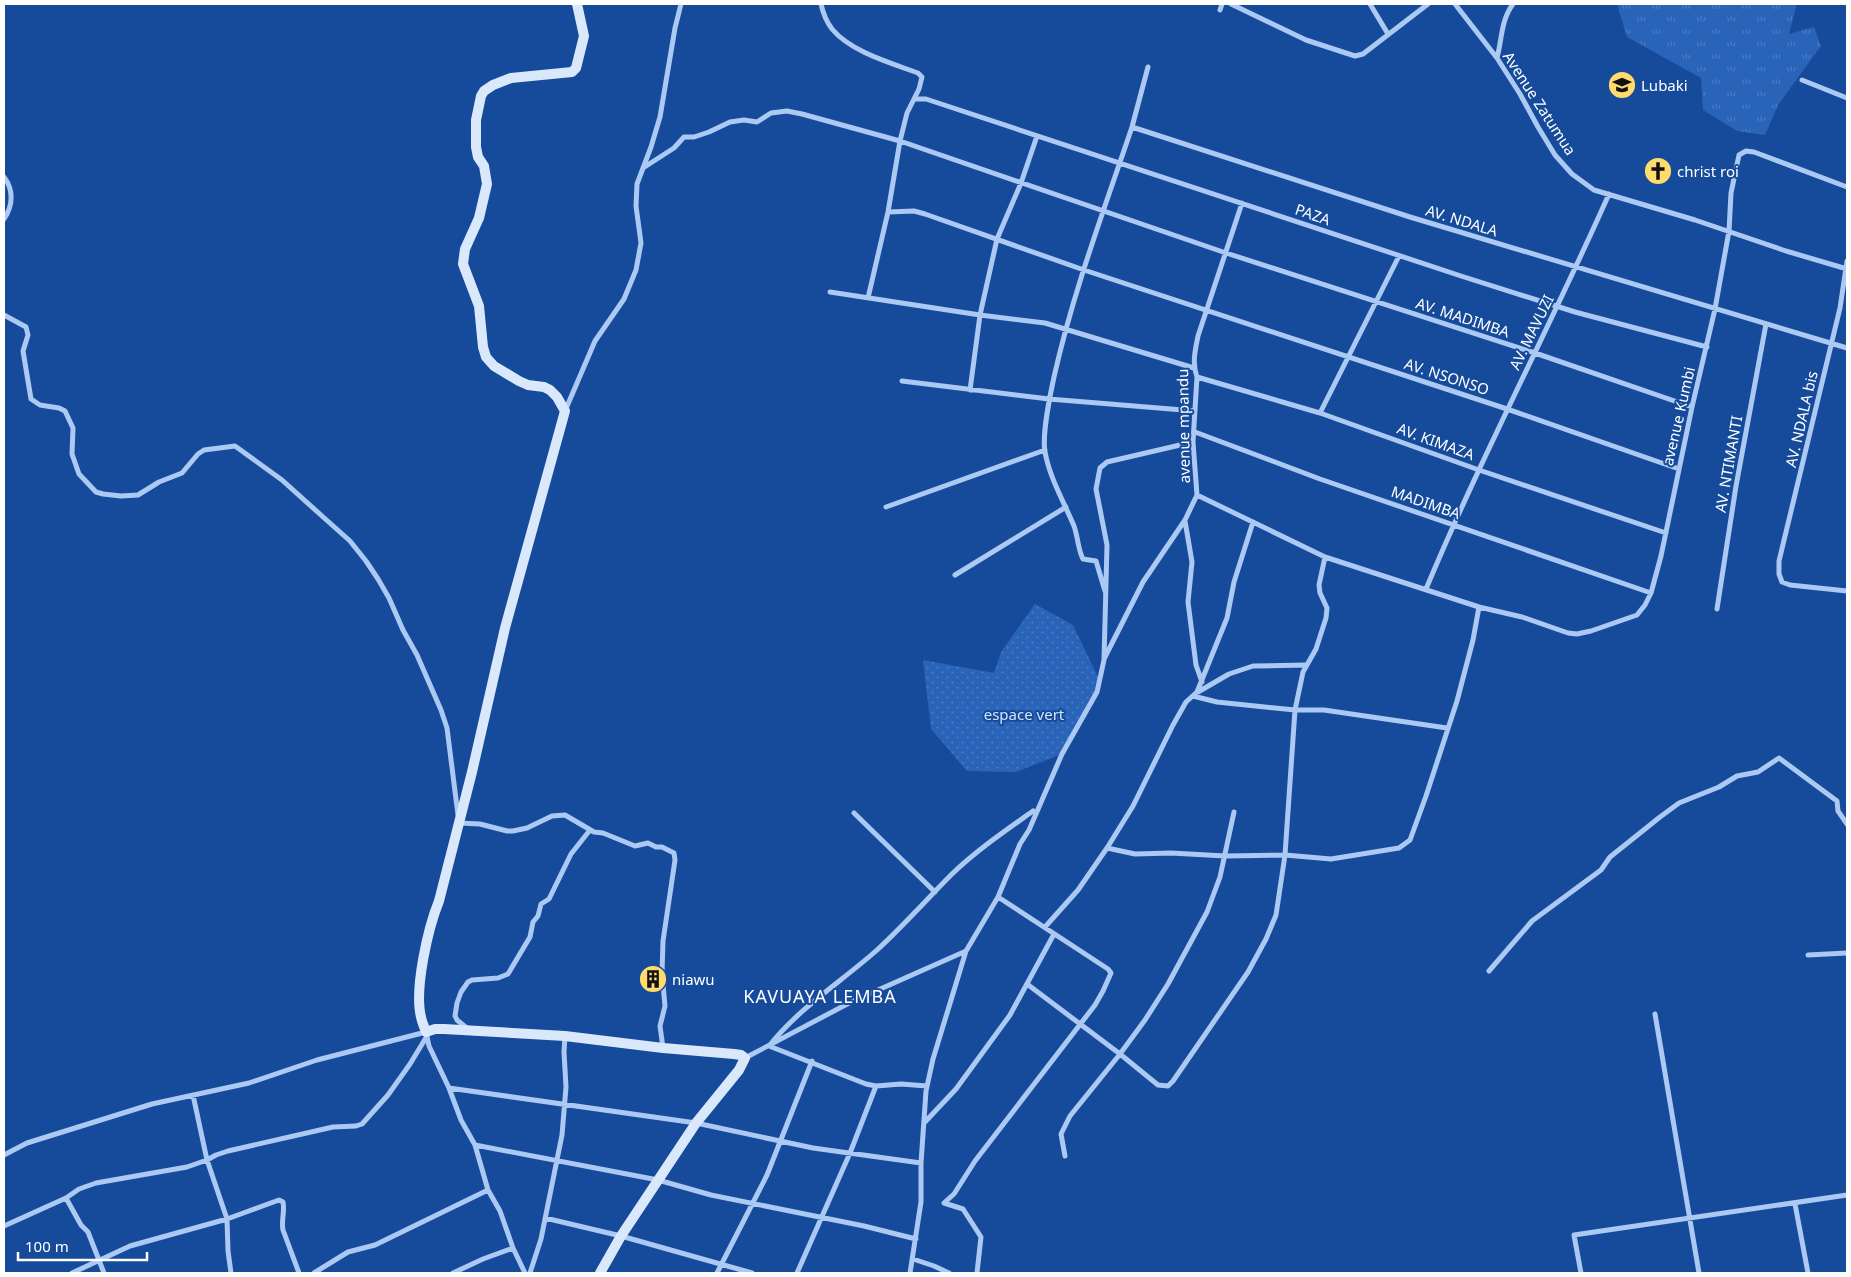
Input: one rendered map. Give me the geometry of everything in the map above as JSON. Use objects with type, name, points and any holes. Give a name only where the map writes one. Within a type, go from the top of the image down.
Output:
[{"type":"street","points":[[565,411],[557,397],[550,390],[519,381],[494,366],[486,356],[483,347],[479,306],[464,271],[463,264],[465,249],[479,218],[487,184],[484,166],[478,158],[476,146],[476,120],[481,96],[484,91],[493,85],[512,78],[572,72],[576,68],[584,36],[577,4]]},
{"type":"street","points":[[524,1273],[500,1211],[488,1190],[474,1145],[429,1046],[421,1017],[420,985],[433,920],[459,823],[505,628],[565,411],[595,341],[624,300],[636,270],[641,243],[635,196],[637,184],[660,116],[681,4]]},
{"type":"street","points":[[821,4],[825,19],[840,37],[873,56],[922,77],[922,82],[907,114],[900,141],[888,212],[868,298]]},
{"type":"street","points":[[1220,10],[1222,4]]},
{"type":"street","points":[[1231,4],[1306,40],[1355,56],[1363,54],[1428,4]]},
{"type":"street","points":[[1370,4],[1388,34]]},
{"type":"street","name":"Avenue Zatumua","points":[[1455,4],[1497,58],[1556,155],[1572,174],[1594,190],[1729,230],[1786,251],[1847,269]]},
{"type":"street","points":[[1497,58],[1501,44],[1502,24],[1513,4]]},
{"type":"street","points":[[1106,594],[1096,561],[1083,559],[1081,555],[1075,529],[1054,481],[1044,450],[1049,399],[1066,329],[1103,210],[1132,127],[1148,67]]},
{"type":"street","points":[[1802,80],[1847,98]]},
{"type":"street","name":"PAZA","points":[[914,99],[926,99],[1399,256],[1600,320],[1706,347]]},
{"type":"street","name":"AV. MADIMBA","points":[[643,168],[674,148],[684,137],[709,132],[730,122],[744,120],[757,122],[772,113],[787,111],[900,141],[1226,253],[1535,353],[1692,407]]},
{"type":"street","name":"AV. NDALA","points":[[1132,127],[1410,217],[1847,348]]},
{"type":"street","points":[[970,390],[980,315],[998,239],[1021,183],[1037,136]]},
{"type":"street","name":"avenue Kumbi","points":[[1480,607],[1522,617],[1560,631],[1577,634],[1637,615],[1651,593],[1657,574],[1692,407],[1716,309],[1729,230],[1731,193],[1739,156],[1746,151],[1754,152],[1847,187]]},
{"type":"street","points":[[4,177],[11,189],[12,198],[9,212],[4,219]]},
{"type":"street","name":"AV. MAVUZI","points":[[1426,589],[1453,524],[1577,267],[1609,194]]},
{"type":"street","name":"avenue mpandu","points":[[1104,660],[1143,582],[1185,520],[1197,495],[1193,442],[1197,377],[1194,368],[1194,354],[1198,336],[1242,203]]},
{"type":"street","name":"AV. NSONSO","points":[[888,212],[914,211],[925,214],[1084,270],[1507,409],[1679,468]]},
{"type":"street","points":[[1320,413],[1399,256]]},
{"type":"street","name":"AV. NDALA bis","points":[[1847,261],[1840,308],[1779,561],[1779,574],[1782,582],[1798,586],[1847,591]]},
{"type":"street","points":[[830,292],[1045,323],[1194,368]]},
{"type":"street","points":[[4,315],[28,330],[23,351],[30,399],[40,405],[64,410],[73,428],[72,454],[75,463],[80,474],[96,492],[121,496],[138,495],[160,482],[182,473],[198,454],[204,450],[235,446],[288,485],[350,541],[366,561],[389,598],[434,691],[447,728],[459,823]]},
{"type":"street","name":"AV. NTIMANTI","points":[[1717,609],[1736,486],[1766,324]]},
{"type":"street","name":"AV. KIMAZA","points":[[1197,377],[1320,413],[1479,470],[1666,532]]},
{"type":"street","points":[[902,381],[1049,399],[1195,411]]},
{"type":"street","name":"MADIMBA","points":[[1194,432],[1275,463],[1651,593]]},
{"type":"street","points":[[910,1273],[921,1202],[921,1163],[927,1086],[933,1059],[966,950],[998,897],[1020,844],[1062,754],[1098,692],[1104,660],[1107,545],[1096,489],[1100,468],[1106,462],[1193,442]]},
{"type":"street","points":[[886,507],[1044,450]]},
{"type":"street","points":[[1107,848],[1135,854],[1171,853],[1332,859],[1399,848],[1410,840],[1462,682],[1480,607],[1326,557],[1197,495]]},
{"type":"street","points":[[955,576],[1066,507]]},
{"type":"street","points":[[1185,520],[1192,568],[1188,588],[1188,602],[1196,665],[1202,682]]},
{"type":"street","points":[[1195,694],[1202,682],[1227,618],[1234,582],[1253,522]]},
{"type":"street","points":[[1027,984],[1158,1085],[1168,1086],[1174,1081],[1228,1002],[1266,939],[1276,915],[1285,856],[1295,710],[1300,679],[1305,665],[1311,660],[1316,649],[1326,618],[1327,608],[1320,593],[1319,585],[1326,557]]},
{"type":"street","points":[[1045,927],[1078,890],[1107,848],[1133,806],[1186,702],[1195,694],[1230,674],[1254,666],[1305,665]]},
{"type":"street","points":[[1195,694],[1217,702],[1295,710],[1324,710],[1447,728]]},
{"type":"street","points":[[1489,971],[1532,922],[1601,870],[1610,856],[1679,803],[1719,787],[1737,776],[1758,772],[1779,758],[1837,801],[1838,811],[1847,824]]},
{"type":"street","points":[[770,1046],[782,1029],[814,1000],[876,950],[975,854],[1033,811]]},
{"type":"street","points":[[1065,1156],[1061,1134],[1070,1116],[1145,1020],[1168,984],[1207,912],[1220,877],[1234,812]]},
{"type":"street","points":[[854,814],[935,892]]},
{"type":"street","points":[[459,823],[480,824],[513,831],[527,828],[552,816],[564,815],[590,830],[604,833],[635,846],[646,843],[662,847],[674,853],[663,941],[662,973],[665,1006],[660,1026],[663,1048]]},
{"type":"street","points":[[471,1030],[460,1023],[455,1016],[461,992],[468,982],[472,980],[498,978],[508,974],[530,937],[533,922],[538,916],[541,904],[549,899],[571,854],[590,830]]},
{"type":"street","points":[[977,1273],[981,1237],[963,1209],[944,1203],[954,1194],[975,1161],[1104,991],[1111,972],[998,897]]},
{"type":"street","points":[[924,1123],[956,1089],[1010,1015],[1054,934]]},
{"type":"street","points":[[600,1273],[621,1236],[696,1123],[739,1070],[744,1058],[851,1002],[966,950]]},
{"type":"street","points":[[1808,955],[1847,953]]},
{"type":"street","points":[[1655,1014],[1699,1273]]},
{"type":"street","points":[[4,1155],[27,1143],[152,1104],[249,1083],[317,1060],[427,1034],[434,1029],[566,1036],[663,1048],[734,1054],[744,1058]]},
{"type":"street","points":[[4,1226],[96,1183],[187,1167],[228,1151],[333,1127],[362,1124],[388,1095],[410,1064],[427,1034]]},
{"type":"street","points":[[530,1273],[537,1252],[558,1160],[565,1104],[566,1036]]},
{"type":"street","points":[[770,1046],[812,1061],[866,1084],[876,1086],[901,1084],[927,1086]]},
{"type":"street","points":[[717,1273],[767,1175],[812,1061]]},
{"type":"street","points":[[797,1273],[850,1153],[876,1086]]},
{"type":"street","points":[[449,1088],[696,1123],[780,1141],[921,1163]]},
{"type":"street","points":[[193,1095],[207,1160],[227,1219],[231,1273]]},
{"type":"street","points":[[474,1145],[658,1180],[916,1239]]},
{"type":"street","points":[[314,1273],[348,1252],[375,1246],[488,1190]]},
{"type":"street","points":[[1581,1273],[1574,1234],[1796,1204],[1847,1195]]},
{"type":"street","points":[[66,1198],[80,1225],[88,1232],[104,1273]]},
{"type":"street","points":[[72,1273],[130,1246],[227,1219],[281,1200],[284,1205],[281,1223],[298,1273]]},
{"type":"street","points":[[1796,1204],[1808,1273]]},
{"type":"street","points":[[545,1218],[621,1236],[752,1273]]},
{"type":"street","points":[[453,1273],[513,1248]]},
{"type":"street","points":[[912,1259],[949,1273]]},
{"type":"green space","points":[[1617,4],[1797,4],[1789,34],[1814,27],[1821,46],[1778,105],[1765,135],[1737,131],[1703,110],[1701,78],[1627,37]]},
{"type":"green space","name":"espace vert","points":[[1035,604],[1073,625],[1101,683],[1062,754],[1016,772],[967,771],[931,729],[923,660],[994,673],[1001,652]]},
{"type":"place","name":"Lubaki","points":[[1622,85]]},
{"type":"place","name":"christ roi","points":[[1658,171]]},
{"type":"place","name":"niawu","points":[[653,979]]},
{"type":"district","name":"KAVUAYA LEMBA","points":[[820,996]]}]
